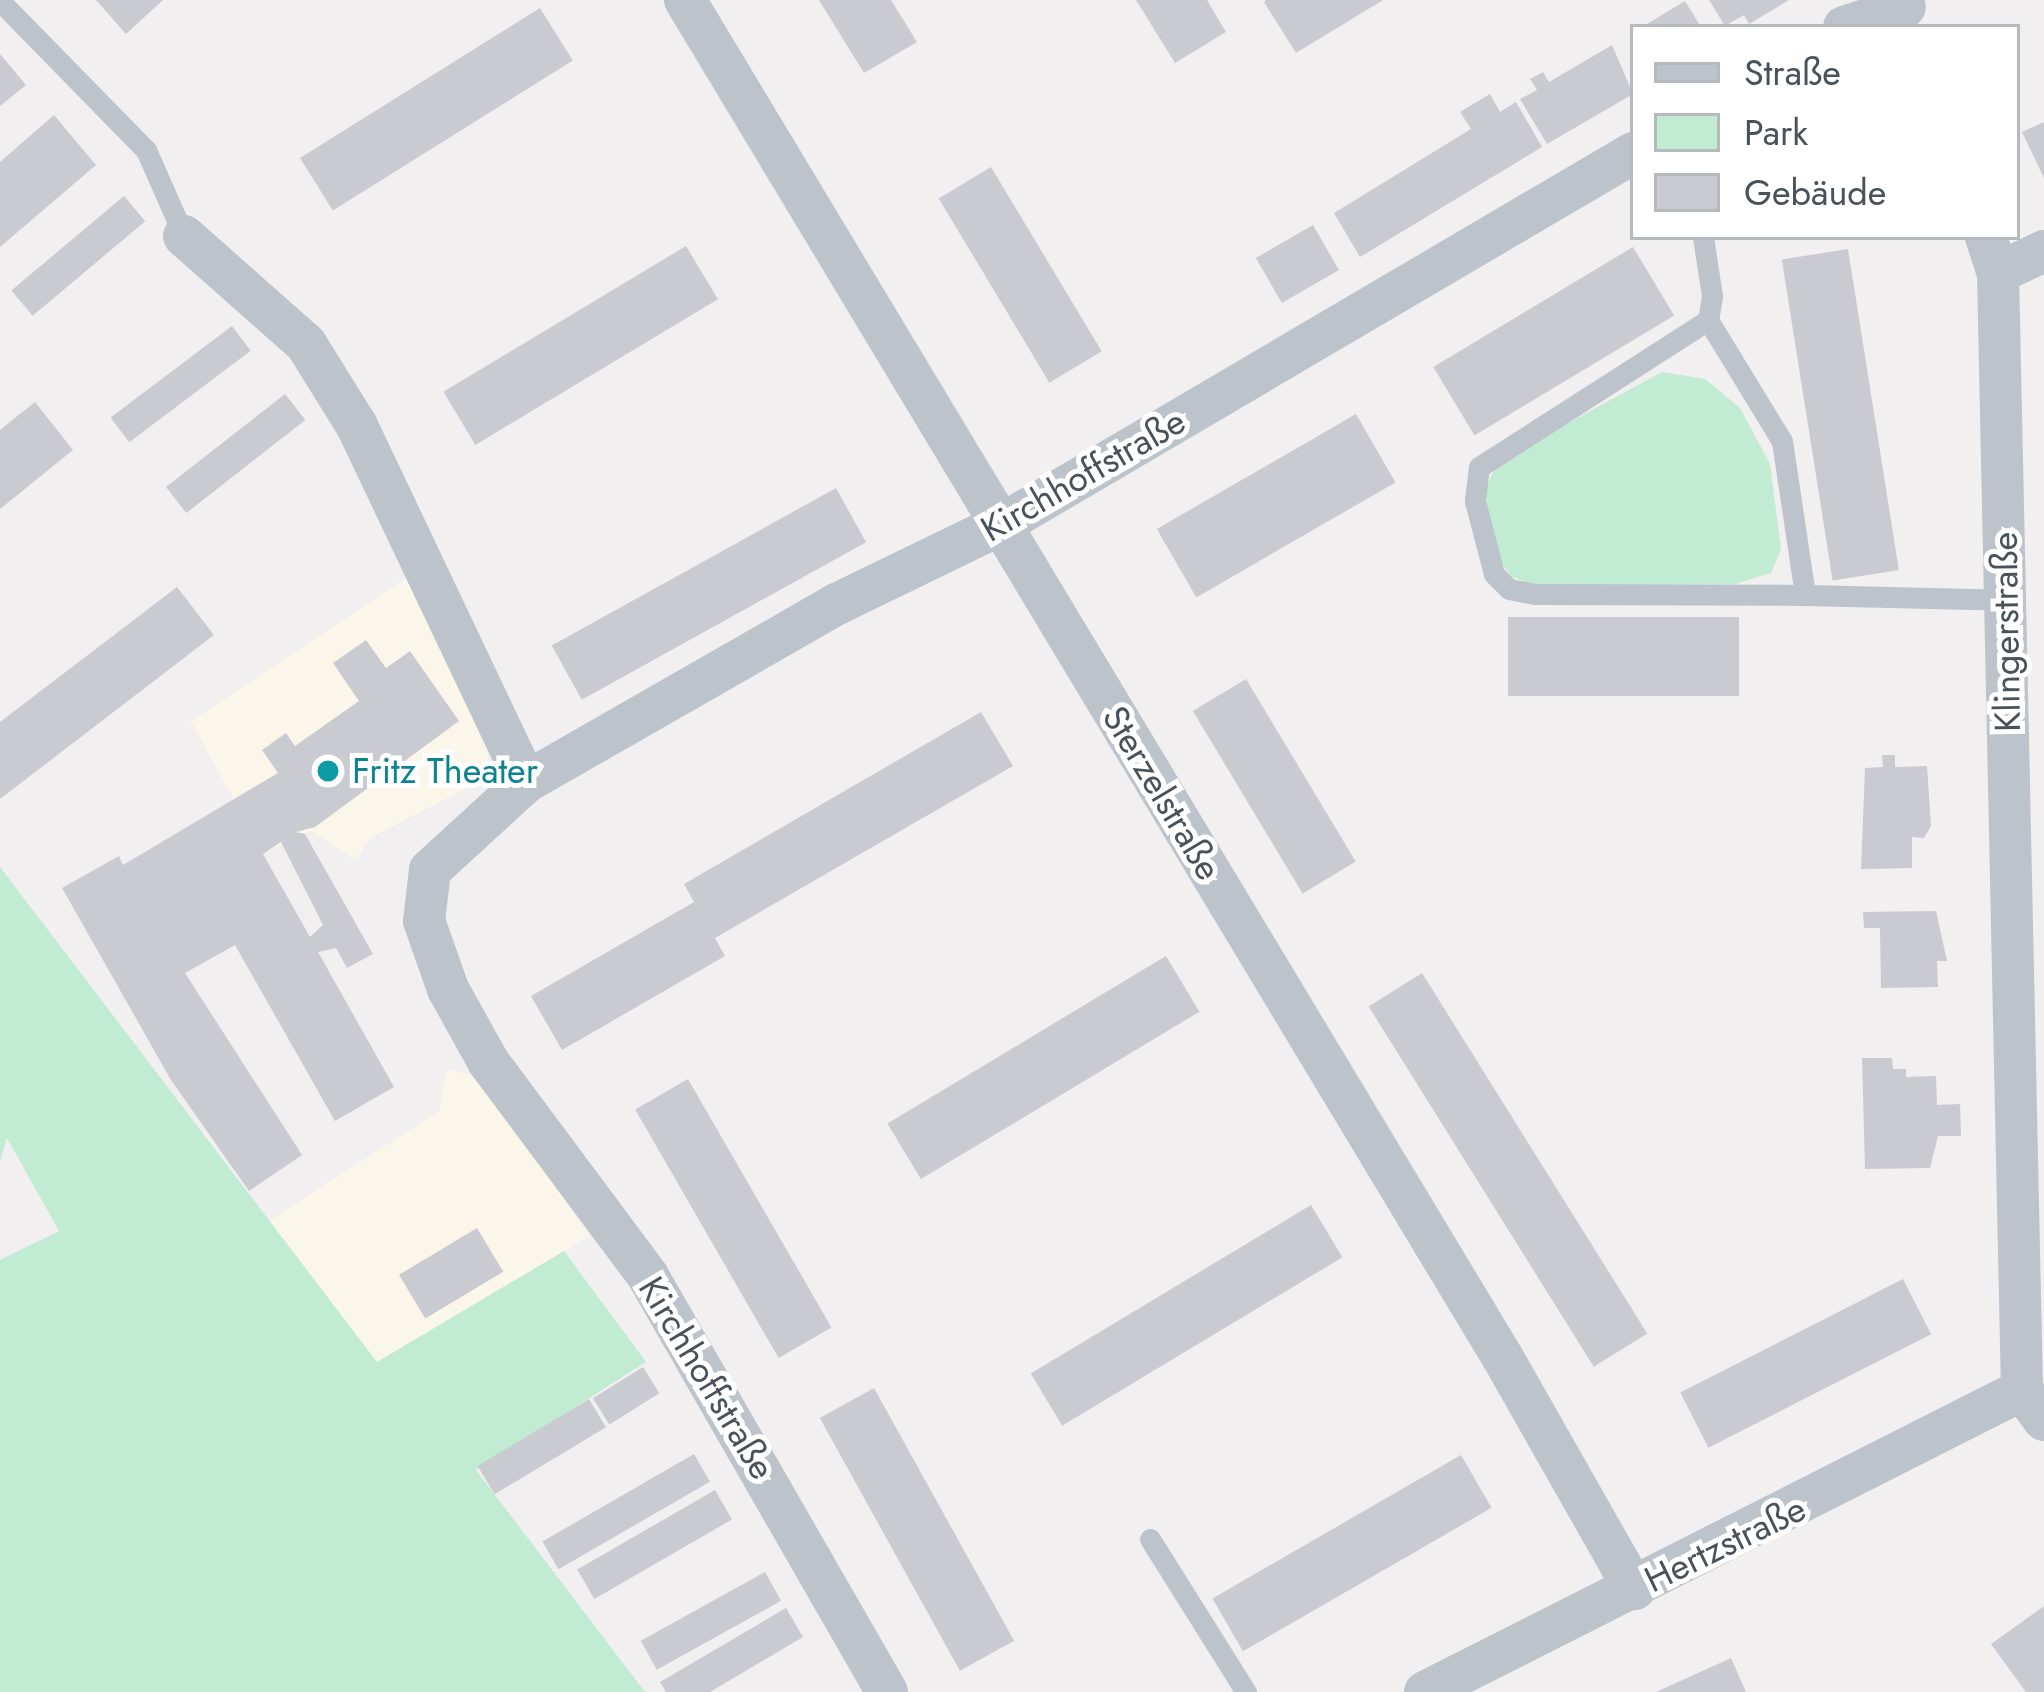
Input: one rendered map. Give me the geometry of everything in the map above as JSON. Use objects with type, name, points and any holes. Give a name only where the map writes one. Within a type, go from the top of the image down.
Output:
[{"type":"street","name":"Sterzelstraße","points":[[685,0],[1634,1589]]},
{"type":"street","points":[[1856,24],[1907,11]]},
{"type":"street","name":"Kirchhoffstraße","points":[[887,1692],[659,1293],[488,1060],[448,989],[424,921],[430,870],[526,782],[838,604],[1002,524],[1630,155]]},
{"type":"street","points":[[184,236],[307,344],[357,426],[526,782]]},
{"type":"street","points":[[1992,255],[2044,251]]},
{"type":"street","name":"Klingerstraße","points":[[1992,255],[2004,600],[2030,1029],[2033,1405]]},
{"type":"street","name":"Hertzstraße","points":[[1425,1692],[1634,1589],[2033,1405]]},
{"type":"lane","points":[[0,1],[146,150],[184,236]]},
{"type":"lane","points":[[1703,240],[1708,320],[1782,441],[1805,596]]},
{"type":"lane","points":[[1708,320],[1479,467],[1475,501],[1494,574],[1509,589],[1534,594],[2004,600]]},
{"type":"lane","points":[[1150,1539],[1246,1692]]},
{"type":"shaded area","points":[[407,578],[488,745],[488,777],[370,838],[356,860],[311,831],[263,854],[191,721]]},
{"type":"shaded area","points":[[447,1069],[478,1077],[590,1236],[377,1363],[269,1221],[439,1111]]},
{"type":"green space","points":[[1662,372],[1705,379],[1740,408],[1770,464],[1781,549],[1771,573],[1735,584],[1534,586],[1511,576],[1494,552],[1485,490],[1498,461]]},
{"type":"green space","points":[[0,867],[377,1362],[564,1251],[646,1362],[476,1470],[645,1692],[0,1692],[0,1260],[59,1231],[7,1138],[0,1161]]},
{"type":"building","points":[[96,0],[163,0],[126,34]]},
{"type":"building","points":[[819,0],[891,0],[917,42],[864,73]]},
{"type":"building","points":[[1136,0],[1207,0],[1226,32],[1175,63]]},
{"type":"building","points":[[1266,0],[1383,0],[1296,53],[1264,2]]},
{"type":"building","points":[[1709,0],[1789,0],[1749,24],[1744,15],[1724,24]]},
{"type":"building","points":[[1685,1],[1699,24],[1647,24]]},
{"type":"building","points":[[540,8],[573,61],[333,211],[300,158]]},
{"type":"building","points":[[1612,45],[1630,96],[1547,144],[1520,99],[1537,90],[1530,79],[1543,72],[1549,82]]},
{"type":"building","points":[[0,54],[26,85],[0,106]]},
{"type":"building","points":[[1490,94],[1500,112],[1516,102],[1542,147],[1360,257],[1334,213],[1471,129],[1460,112]]},
{"type":"building","points":[[54,115],[96,165],[0,247],[0,162]]},
{"type":"building","points":[[2044,122],[2044,178],[2022,132]]},
{"type":"building","points":[[991,167],[1102,351],[1049,383],[939,198]]},
{"type":"building","points":[[124,196],[145,221],[33,316],[11,290]]},
{"type":"building","points":[[1313,225],[1339,270],[1282,303],[1256,258]]},
{"type":"building","points":[[686,246],[718,299],[475,445],[443,392]]},
{"type":"building","points":[[1633,247],[1674,316],[1474,436],[1433,367]]},
{"type":"building","points":[[1848,249],[1899,570],[1833,580],[1782,259]]},
{"type":"building","points":[[232,326],[251,351],[129,442],[111,417]]},
{"type":"building","points":[[285,394],[305,420],[186,513],[166,487]]},
{"type":"building","points":[[35,402],[73,450],[0,509],[0,430]]},
{"type":"building","points":[[1356,414],[1396,482],[1196,597],[1157,529]]},
{"type":"building","points":[[836,488],[866,542],[582,700],[552,646]]},
{"type":"building","points":[[177,587],[214,635],[0,799],[0,722]]},
{"type":"building","points":[[1508,617],[1739,617],[1739,696],[1508,696]]},
{"type":"building","points":[[366,640],[386,668],[410,651],[459,721],[315,827],[296,832],[305,834],[373,954],[347,968],[336,948],[318,952],[394,1087],[335,1121],[235,945],[185,973],[302,1155],[249,1191],[171,1080],[62,888],[119,856],[123,865],[278,773],[262,750],[286,733],[295,746],[359,701],[333,663]],"holes":[[[281,842],[323,925],[310,937],[263,854]]]},
{"type":"building","points":[[1246,679],[1356,862],[1303,894],[1193,711]]},
{"type":"building","points":[[981,712],[1013,766],[715,938],[725,956],[562,1050],[531,996],[694,902],[684,884]]},
{"type":"building","points":[[1882,755],[1895,755],[1895,767],[1927,766],[1931,826],[1924,838],[1912,837],[1912,868],[1861,869],[1865,768],[1883,767]]},
{"type":"building","points":[[1936,911],[1947,961],[1937,961],[1938,987],[1881,988],[1880,928],[1864,928],[1863,912]]},
{"type":"building","points":[[1166,956],[1199,1012],[921,1179],[887,1123]]},
{"type":"building","points":[[1422,973],[1647,1333],[1594,1367],[1369,1006]]},
{"type":"building","points":[[1862,1058],[1892,1058],[1893,1069],[1906,1069],[1906,1077],[1936,1076],[1937,1105],[1960,1104],[1961,1136],[1938,1136],[1930,1168],[1865,1169]]},
{"type":"building","points":[[688,1079],[832,1328],[779,1358],[635,1110]]},
{"type":"building","points":[[1311,1205],[1342,1257],[1062,1426],[1031,1373]]},
{"type":"building","points":[[477,1228],[503,1272],[425,1319],[399,1275]]},
{"type":"building","points":[[1903,1279],[1931,1334],[1708,1448],[1680,1392]]},
{"type":"building","points":[[643,1367],[659,1393],[609,1425],[593,1398]]},
{"type":"building","points":[[874,1388],[1014,1641],[960,1671],[820,1418]]},
{"type":"building","points":[[589,1399],[606,1427],[495,1494],[478,1466]]},
{"type":"building","points":[[694,1454],[710,1482],[558,1569],[542,1542]]},
{"type":"building","points":[[1461,1455],[1492,1508],[1243,1651],[1212,1598]]},
{"type":"building","points":[[715,1490],[732,1519],[594,1599],[577,1570]]},
{"type":"building","points":[[765,1572],[781,1601],[657,1670],[641,1641]]},
{"type":"building","points":[[2044,1606],[2044,1692],[2026,1692],[1991,1644]]},
{"type":"building","points":[[786,1608],[803,1637],[710,1692],[666,1692],[660,1682]]},
{"type":"building","points":[[1731,1658],[1746,1692],[1656,1692]]},
{"type":"place","name":"Fritz Theater","points":[[328,771]]}]
